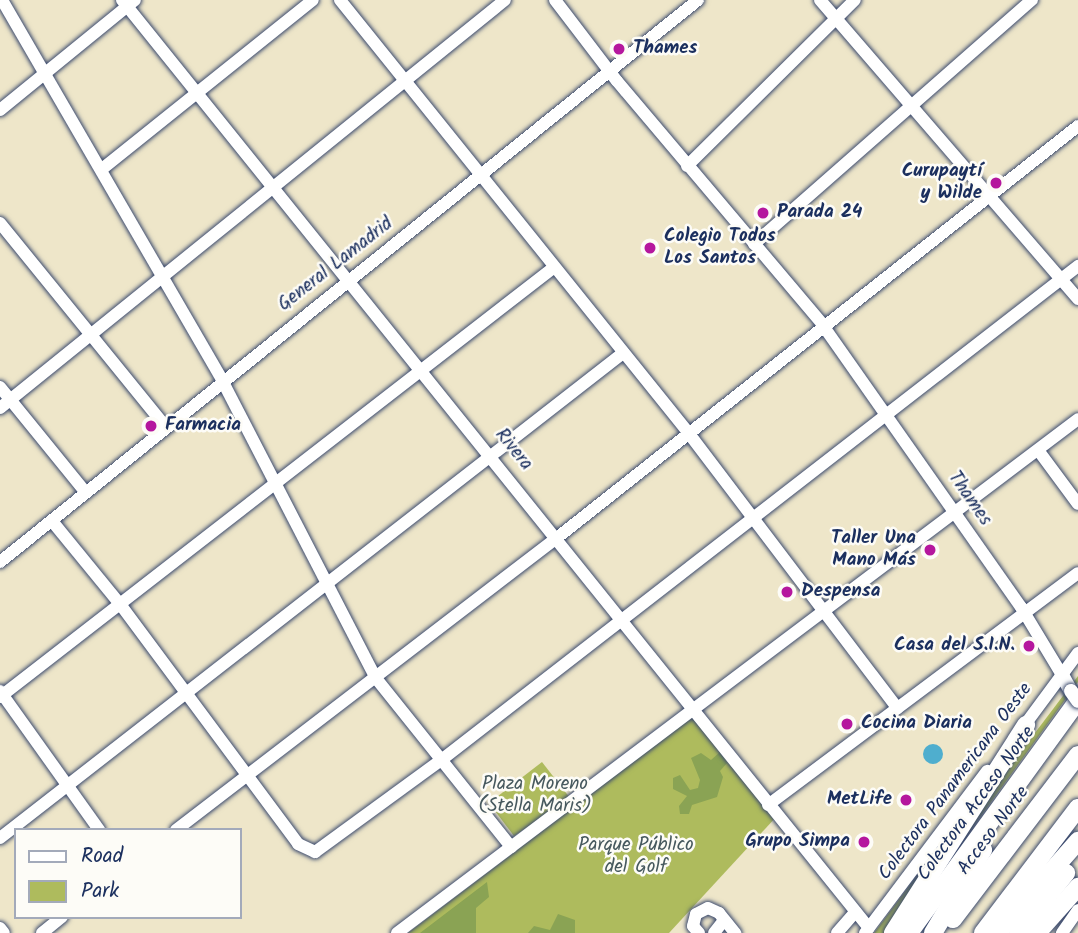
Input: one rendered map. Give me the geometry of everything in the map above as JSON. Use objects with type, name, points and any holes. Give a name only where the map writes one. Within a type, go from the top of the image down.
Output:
[{"type":"highway","name":"Colectora Acceso Norte","points":[[909,933],[1076,697]]},
{"type":"highway","points":[[933,933],[982,853],[1078,716]]},
{"type":"highway","points":[[893,933],[1026,725]]},
{"type":"highway","name":"Acceso Norte","points":[[943,933],[1078,755]]},
{"type":"highway","points":[[983,933],[1078,808]]},
{"type":"highway","points":[[997,933],[1078,841]]},
{"type":"highway","points":[[1018,933],[1078,858]]},
{"type":"highway","points":[[1037,933],[1078,887]]},
{"type":"main road","name":"Thames","points":[[1062,675],[1076,697]]},
{"type":"street","points":[[2,0],[165,276],[278,486],[375,677],[511,848]]},
{"type":"street","points":[[102,169],[313,0]]},
{"type":"street","points":[[340,0],[553,268],[687,431],[897,708]]},
{"type":"street","points":[[5,404],[505,0]]},
{"type":"street","name":"Thames","points":[[555,0],[609,72],[822,324],[955,512],[1024,613],[1062,675]]},
{"type":"street","name":"General Lamadrid","points":[[0,562],[222,380],[481,176],[698,0]]},
{"type":"street","points":[[820,0],[1078,299]]},
{"type":"street","points":[[687,166],[855,0]]},
{"type":"street","points":[[754,244],[1032,0]]},
{"type":"street","points":[[0,110],[128,2]]},
{"type":"street","name":"Rivera","points":[[128,2],[271,187],[694,706],[867,931]]},
{"type":"street","points":[[179,828],[558,537],[822,324],[1078,126]]},
{"type":"street","points":[[0,223],[166,428]]},
{"type":"street","points":[[52,521],[121,604],[184,694],[298,844],[315,852],[440,761],[1078,266]]},
{"type":"street","points":[[98,828],[1,694],[278,486],[553,268]]},
{"type":"street","points":[[0,838],[623,353]]},
{"type":"street","points":[[0,387],[5,404],[86,493]]},
{"type":"street","points":[[397,933],[694,706],[1078,419]]},
{"type":"street","points":[[1038,450],[1078,504]]},
{"type":"street","points":[[768,805],[1078,573]]},
{"type":"street","name":"Colectora Panamericana Oeste","points":[[867,931],[1026,725],[1078,653]]},
{"type":"street","points":[[699,933],[693,926],[696,914],[708,908],[735,933]]},
{"type":"street","points":[[1065,932],[1078,910]]},
{"type":"street","points":[[837,933],[855,912]]},
{"type":"street","points":[[42,933],[60,919]]},
{"type":"street","points":[[714,933],[724,920]]},
{"type":"street","points":[[0,928],[4,933]]},
{"type":"green space","points":[[1078,676],[1078,682],[904,922],[991,791]]},
{"type":"green space","name":"Parque Público del Golf","points":[[692,717],[777,816],[669,933],[408,933]]},
{"type":"green space","points":[[720,752],[727,763],[720,771],[723,777],[717,797],[692,805],[689,814],[680,814],[679,806],[687,796],[673,789],[673,778],[680,775],[690,790],[698,788],[700,780],[691,758],[701,753],[711,760]]},
{"type":"green space","name":"Plaza Moreno (Stella Maris)","points":[[542,762],[570,798],[514,836],[489,803]]},
{"type":"green space","points":[[972,802],[888,933],[874,933]]},
{"type":"green space","points":[[487,882],[489,897],[476,908],[476,933],[420,933]]},
{"type":"green space","points":[[558,914],[575,920],[575,933],[528,933],[534,926],[550,930]]},
{"type":"water","points":[[929,744],[937,744],[943,754],[937,764],[929,764],[923,758],[923,750]]},
{"type":"place","name":"Thames","points":[[619,49]]},
{"type":"place","name":"Curupaytí y Wilde","points":[[996,183]]},
{"type":"place","name":"Parada 24","points":[[763,213]]},
{"type":"place","name":"Colegio Todos Los Santos","points":[[650,248]]},
{"type":"place","name":"Farmacia","points":[[151,426]]},
{"type":"place","name":"Taller Una Mano Más","points":[[930,550]]},
{"type":"place","name":"Despensa","points":[[787,592]]},
{"type":"place","name":"Casa del S.I.N.","points":[[1029,646]]},
{"type":"place","name":"Cocina Diaria","points":[[847,724]]},
{"type":"place","name":"MetLife","points":[[906,800]]},
{"type":"place","name":"Grupo Simpa","points":[[864,842]]}]
